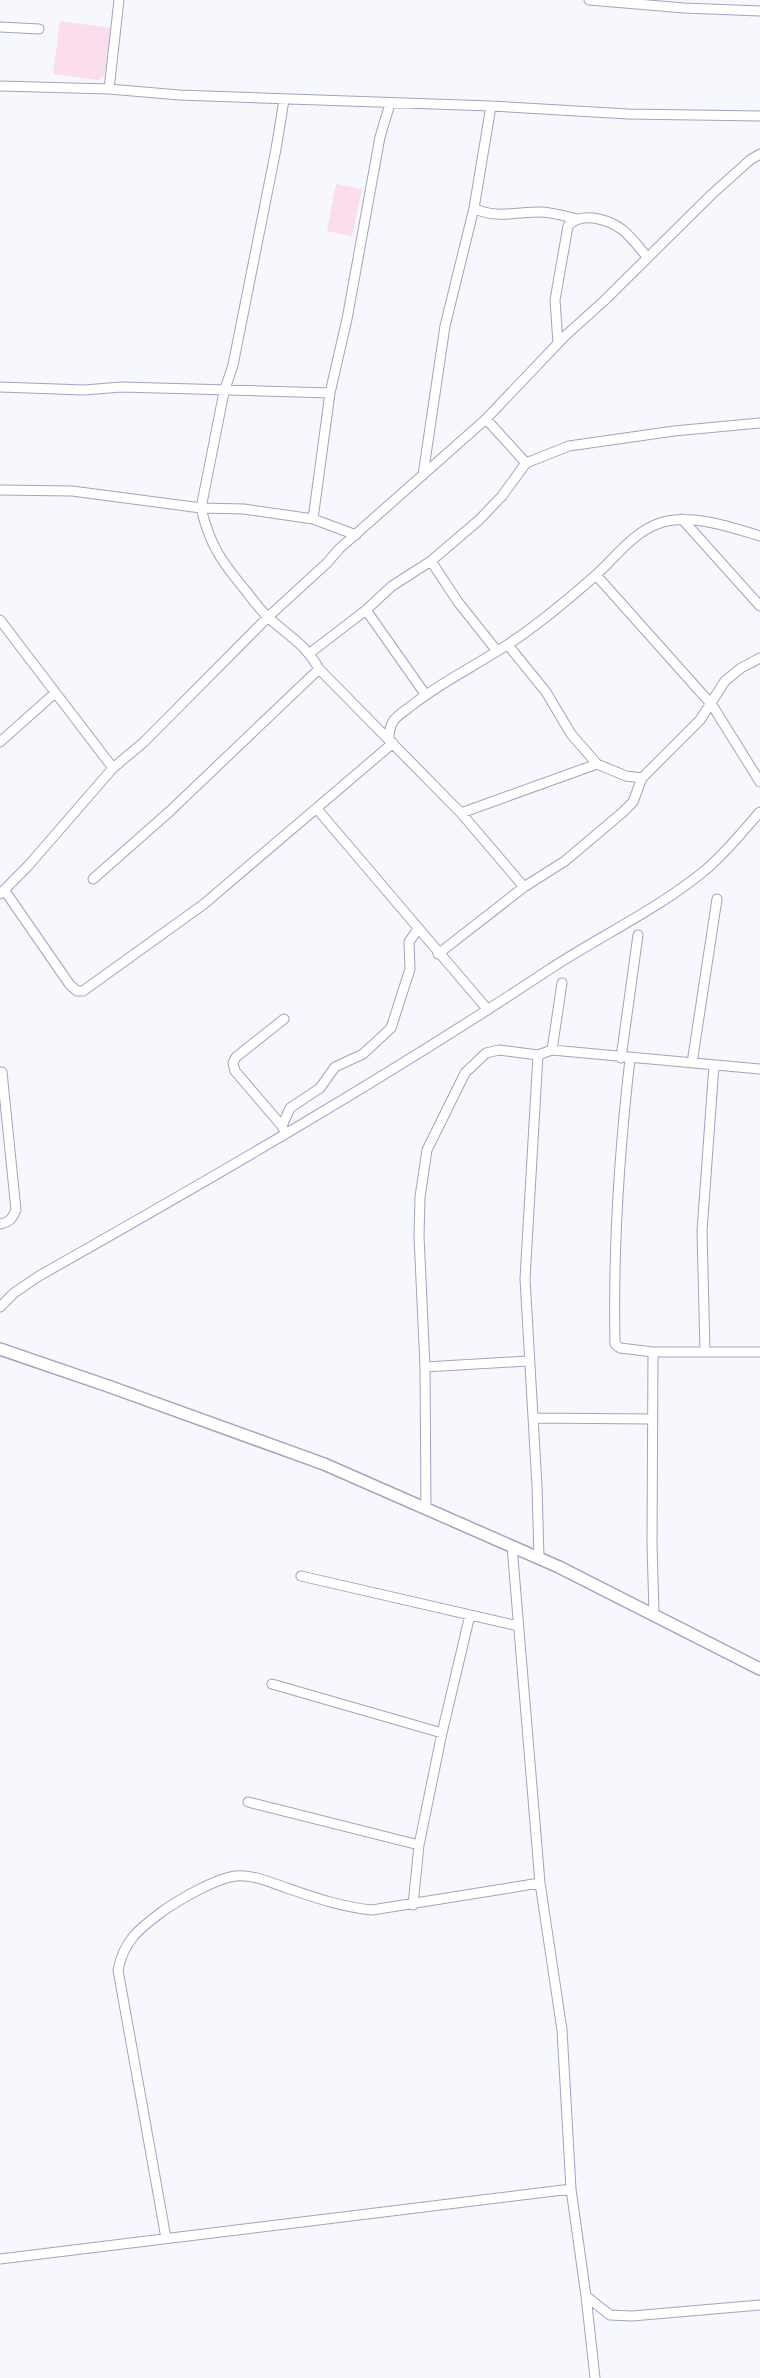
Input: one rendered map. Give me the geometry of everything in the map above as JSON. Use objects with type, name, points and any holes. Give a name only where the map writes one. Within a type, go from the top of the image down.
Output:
[{"type":"street","points":[[110,89],[119,0]]},
{"type":"street","points":[[589,0],[647,2],[760,11]]},
{"type":"street","points":[[0,27],[39,29]]},
{"type":"street","points":[[0,86],[110,89],[179,95],[284,100],[492,106],[628,114],[760,116]]},
{"type":"street","points":[[284,100],[233,365],[224,392],[201,508],[205,525],[220,560],[268,617],[298,640],[310,653],[319,669],[461,813],[524,887]]},
{"type":"street","points":[[313,519],[330,393],[348,309],[380,137],[390,104]]},
{"type":"street","points":[[423,475],[445,326],[474,208],[492,106]]},
{"type":"street","points":[[391,741],[317,809],[204,904],[83,991],[77,991],[70,985],[2,892],[113,768],[144,742],[268,617],[356,535],[486,420],[558,343],[717,189],[750,160],[760,154]]},
{"type":"street","points":[[474,208],[482,212],[516,214],[540,212],[559,214],[577,219]]},
{"type":"street","points":[[558,343],[555,300],[568,226],[577,219],[587,217],[610,220],[629,235],[648,257]]},
{"type":"street","points":[[0,387],[330,393]]},
{"type":"street","points":[[486,420],[526,463]]},
{"type":"street","points":[[310,653],[366,610],[392,586],[431,561],[479,520],[502,496],[526,463],[569,446],[674,431],[760,422]]},
{"type":"street","points":[[0,490],[72,492],[201,508],[244,509],[313,519],[356,535]]},
{"type":"street","points":[[391,741],[389,730],[395,719],[425,694],[508,645],[596,575],[624,546],[646,529],[661,522],[682,520],[721,525],[760,536]]},
{"type":"street","points":[[682,520],[760,606]]},
{"type":"street","points":[[431,561],[446,585],[497,651]]},
{"type":"street","points":[[596,575],[712,705],[760,782]]},
{"type":"street","points":[[366,610],[425,694]]},
{"type":"street","points":[[0,620],[113,768]]},
{"type":"street","points":[[508,645],[546,692],[571,734],[596,764],[626,776],[642,778]]},
{"type":"street","points":[[438,954],[524,887],[565,861],[623,812],[633,802],[642,778],[700,720],[712,705],[725,681],[741,668],[760,658]]},
{"type":"street","points":[[93,879],[168,812],[319,669]]},
{"type":"street","points":[[0,742],[55,693]]},
{"type":"street","points":[[461,813],[596,764]]},
{"type":"street","points":[[317,809],[438,954],[488,1010]]},
{"type":"street","points":[[0,1307],[14,1293],[39,1276],[285,1135],[488,1010],[578,951],[658,904],[704,871],[760,812]]},
{"type":"street","points":[[692,1063],[717,899]]},
{"type":"street","points":[[282,1126],[290,1108],[320,1088],[335,1067],[363,1054],[391,1028],[410,969],[409,942],[418,930]]},
{"type":"street","points":[[638,935],[625,1058],[614,1256],[615,1344],[620,1348],[653,1352],[760,1352]]},
{"type":"street","points":[[552,1050],[562,984]]},
{"type":"street","points":[[284,1019],[236,1057],[233,1063],[235,1070],[282,1126],[285,1135]]},
{"type":"street","points":[[426,1509],[425,1367],[418,1236],[420,1197],[427,1150],[465,1073],[486,1053],[499,1050],[538,1055],[552,1050],[760,1069]]},
{"type":"street","points":[[538,1055],[525,1279],[539,1557]]},
{"type":"street","points":[[705,1352],[702,1231],[714,1065]]},
{"type":"street","points":[[0,1224],[7,1223],[12,1219],[16,1210],[2,1072]]},
{"type":"street","points":[[0,1350],[108,1386],[324,1464],[539,1557],[654,1613],[760,1669]]},
{"type":"street","points":[[653,1352],[651,1419],[654,1613]]},
{"type":"street","points":[[425,1367],[528,1361]]},
{"type":"street","points":[[533,1418],[651,1419]]},
{"type":"street","points":[[512,1546],[540,1883],[562,2030],[572,2189],[595,2378]]},
{"type":"street","points":[[301,1576],[518,1626]]},
{"type":"street","points":[[413,1905],[419,1845],[442,1733],[470,1615]]},
{"type":"street","points":[[272,1684],[442,1733]]},
{"type":"street","points":[[248,1802],[419,1845]]},
{"type":"street","points":[[166,2238],[118,1970],[122,1953],[130,1939],[172,1905],[221,1880],[236,1876],[256,1878],[348,1908],[372,1910],[413,1905],[540,1883]]},
{"type":"street","points":[[0,2259],[572,2189]]},
{"type":"street","points":[[586,2296],[610,2315],[632,2316],[760,2305]]},
{"type":"shaded area","points":[[60,21],[111,28],[105,75],[98,80],[53,74]]},
{"type":"shaded area","points":[[336,184],[362,189],[352,236],[327,231]]}]
